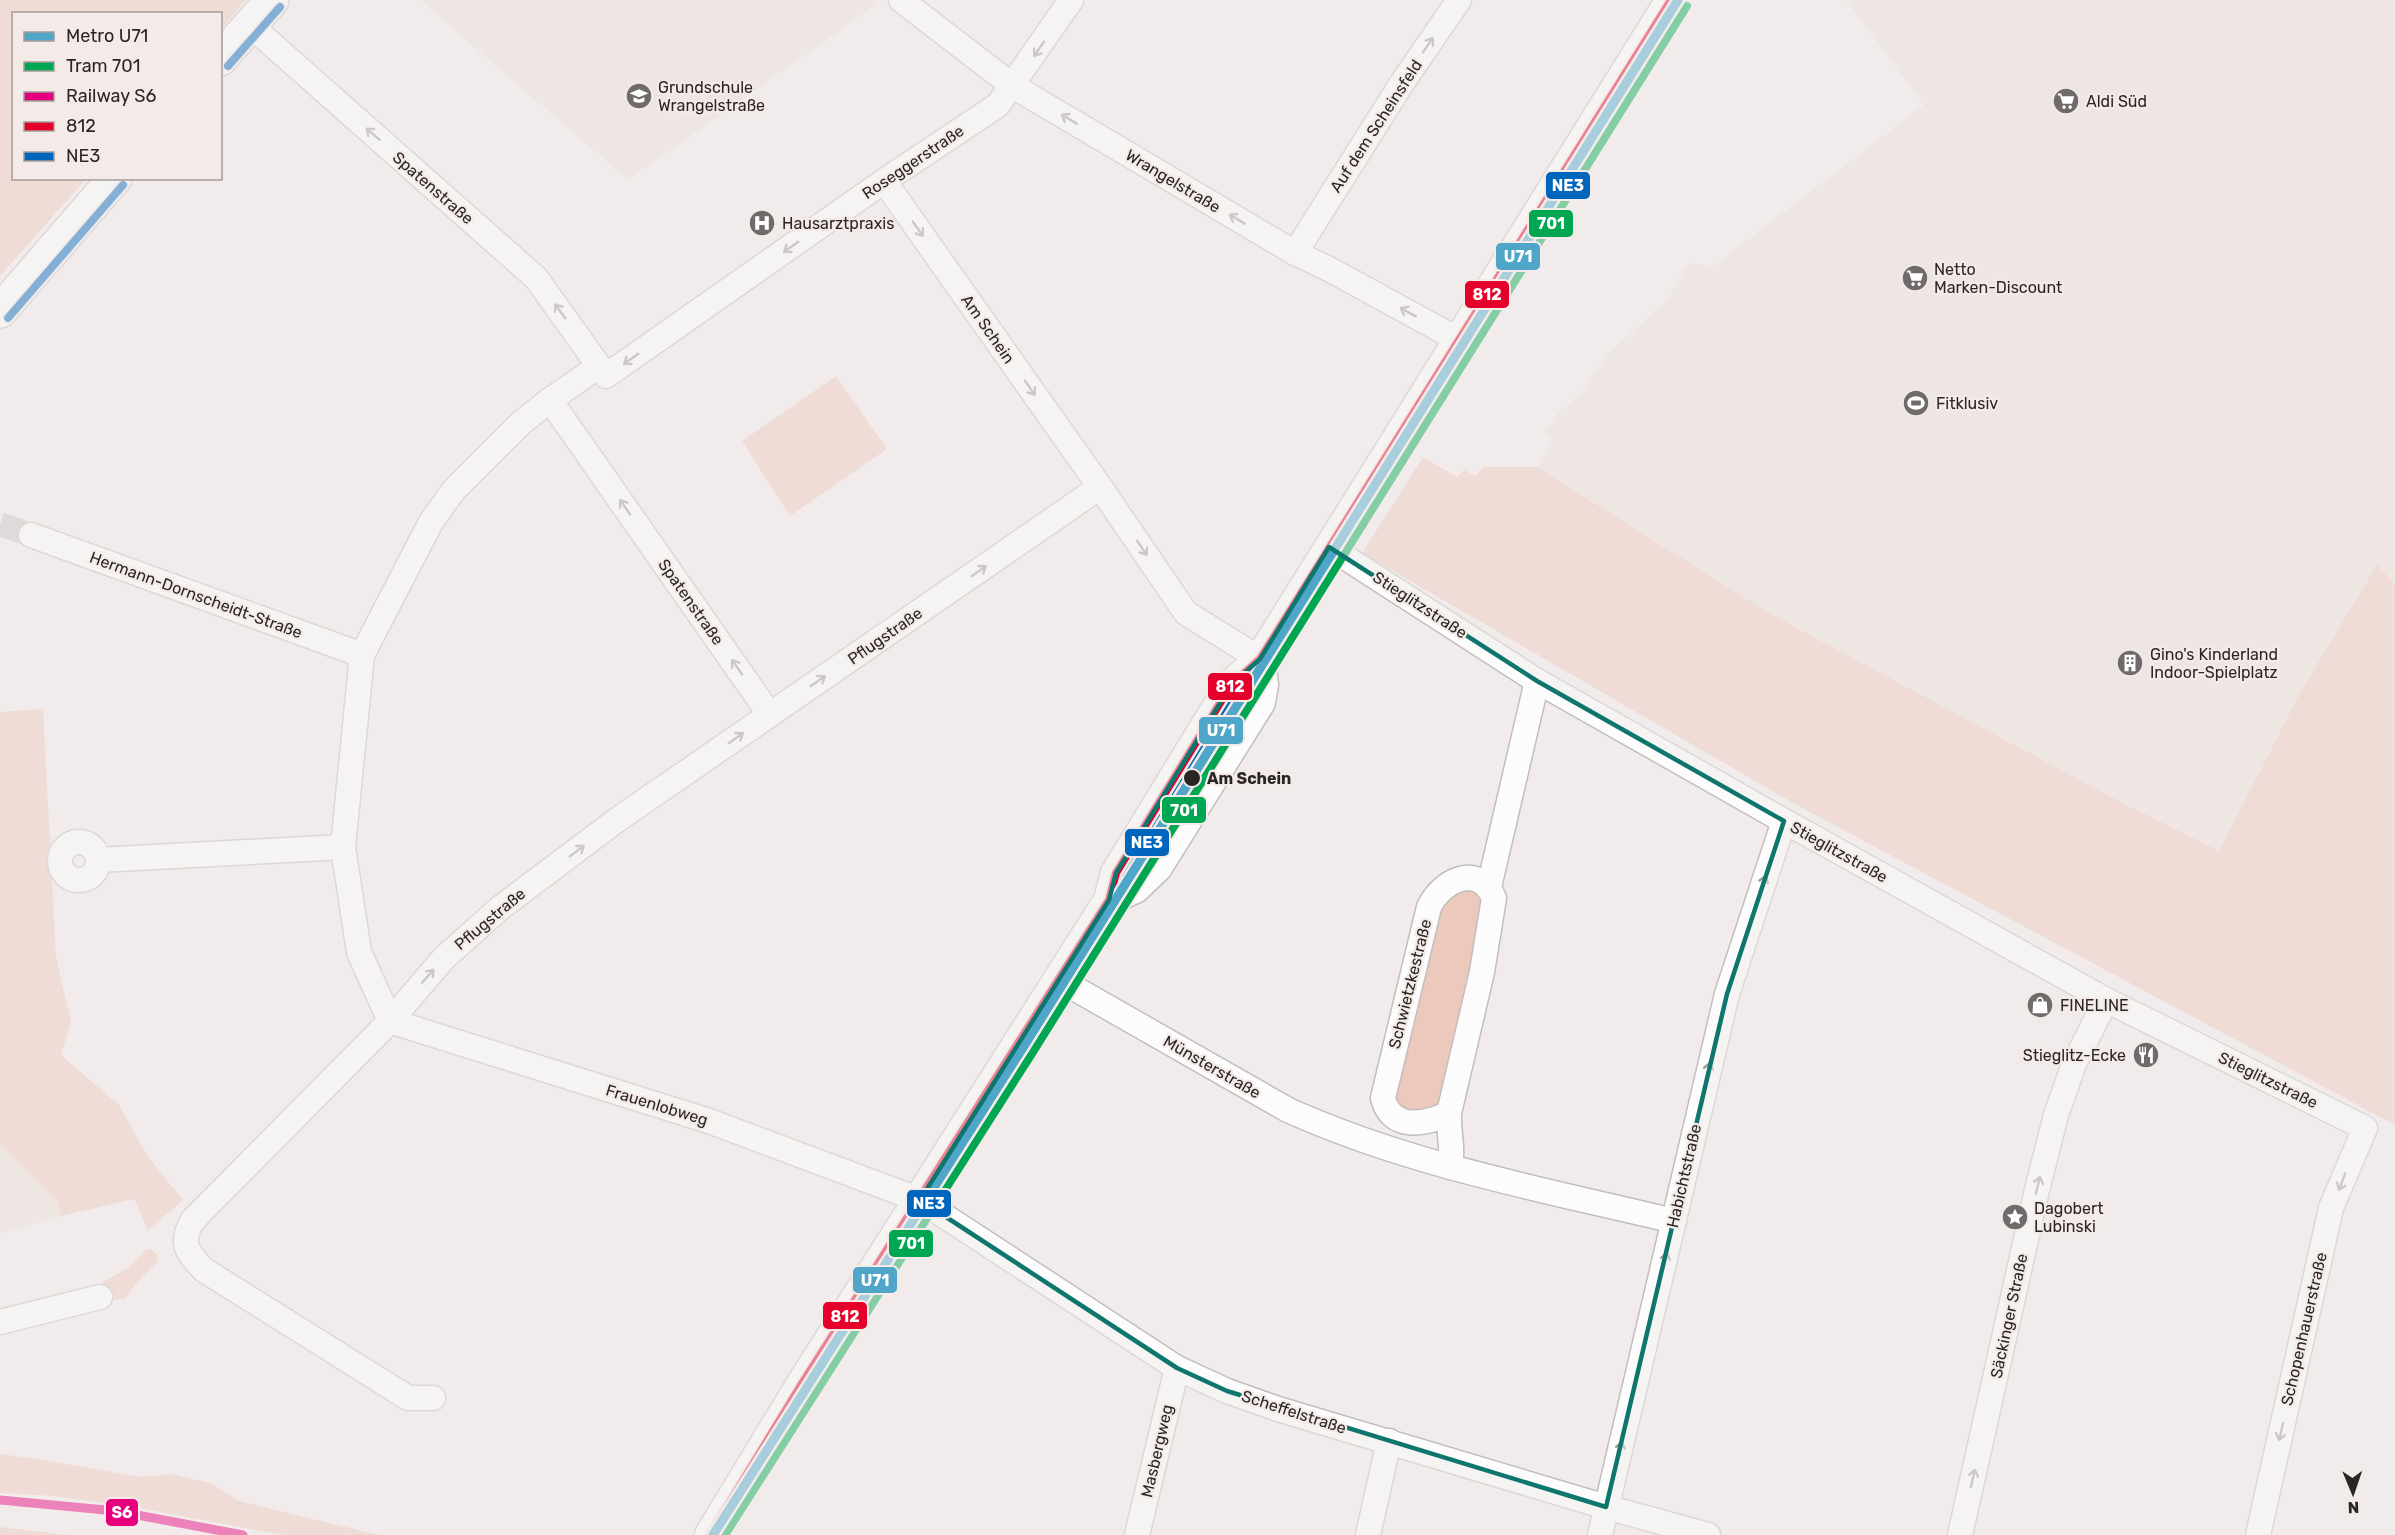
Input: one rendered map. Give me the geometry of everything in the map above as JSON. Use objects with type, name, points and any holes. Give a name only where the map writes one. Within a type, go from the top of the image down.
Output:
[{"type":"main road","points":[[222,56],[272,0]]},
{"type":"main road","points":[[0,311],[114,180]]},
{"type":"street","name":"Wrangelstraße","points":[[901,0],[1013,86],[1295,253],[1459,340]]},
{"type":"street","name":"Roseggerstraße","points":[[603,371],[999,105],[1071,0]]},
{"type":"street","name":"Auf dem Scheinsfeld","points":[[1295,253],[1399,87],[1459,0]]},
{"type":"street","points":[[710,1535],[801,1385],[1110,900],[1116,873],[1231,685],[1260,659],[1671,0]]},
{"type":"street","name":"Spatenstraße","points":[[250,25],[536,278],[603,371]]},
{"type":"street","name":"Am Schein","points":[[884,181],[1186,613],[1260,659]]},
{"type":"street","points":[[390,1021],[361,956],[355,932],[343,847],[362,655],[431,522],[453,491],[521,423],[550,400],[603,371]]},
{"type":"street","name":"Spatenstraße","points":[[550,400],[770,714]]},
{"type":"street","name":"Pflugstraße","points":[[433,1398],[408,1398],[204,1270],[190,1255],[185,1241],[186,1231],[193,1220],[390,1021],[444,958],[500,908],[617,820],[1100,487]]},
{"type":"street","name":"Hermann-Dornscheidt-Straße","points":[[31,535],[362,655]]},
{"type":"street","name":"Stieglitzstraße","points":[[1329,547],[1537,681],[1784,821],[2106,1000],[2365,1128]]},
{"type":"street","points":[[1450,1167],[1453,1151],[1449,1136],[1449,1113],[1482,972],[1494,898],[1489,887],[1537,681]]},
{"type":"street","name":"Habichtstraße","points":[[1600,1535],[1727,994],[1784,821]]},
{"type":"street","points":[[98,860],[343,847]]},
{"type":"street","name":"Schwietzkestraße","points":[[1370,1142],[1383,1098],[1424,924],[1434,897],[1450,883],[1460,879],[1472,878],[1489,887]]},
{"type":"street","name":"Münsterstraße","points":[[1060,980],[1288,1110],[1320,1125],[1370,1142]]},
{"type":"street","name":"Säckinger Straße","points":[[1960,1535],[2037,1190],[2056,1115],[2074,1064],[2106,1000]]},
{"type":"street","name":"Frauenlobweg","points":[[390,1021],[709,1121],[920,1200]]},
{"type":"street","points":[[1383,1098],[1389,1112],[1398,1120],[1407,1123],[1433,1121],[1449,1113]]},
{"type":"street","name":"Schopenhauerstraße","points":[[2258,1535],[2331,1208],[2365,1128]]},
{"type":"street","points":[[1370,1142],[1450,1167],[1674,1221]]},
{"type":"street","name":"Scheffelstraße","points":[[920,1200],[1177,1368],[1227,1391],[1278,1409],[1606,1507],[1708,1535]]},
{"type":"street","points":[[0,1323],[100,1297]]},
{"type":"street","name":"Masbergweg","points":[[1137,1535],[1177,1368]]},
{"type":"street","points":[[1368,1535],[1389,1441]]},
{"type":"highlighted area","points":[[1329,547],[1537,681],[1784,821],[1727,994],[1606,1507],[1227,1391],[1177,1368],[920,1200],[1109,900],[1116,873],[1231,685],[1260,659]]},
{"type":"shaded area","points":[[0,0],[246,0],[222,28],[222,12],[12,12],[12,180],[85,180],[0,276]]},
{"type":"shaded area","name":"Grundschule Wrangelstraße","points":[[420,0],[876,0],[867,11],[628,180]]},
{"type":"shaded area","points":[[1846,0],[2395,0],[2395,584],[2377,566],[2302,689],[2219,852],[2117,800],[1769,613],[1537,467],[1554,439],[1545,433],[1558,413],[1581,394],[1608,354],[1668,299],[1686,267],[1692,262],[1711,268],[1924,105]]},
{"type":"shaded area","points":[[836,376],[887,449],[790,516],[742,441]]},
{"type":"shaded area","points":[[1423,457],[1457,477],[1464,470],[1476,476],[1483,467],[1537,467],[1769,613],[2117,800],[2219,851],[2302,689],[2377,565],[2395,584],[2395,1125],[1793,803],[1362,553]]},
{"type":"shaded area","points":[[43,709],[56,957],[71,1022],[61,1055],[119,1105],[148,1157],[183,1200],[148,1230],[134,1199],[61,1216],[58,1202],[0,1144],[0,712]]},
{"type":"shaded area","points":[[1473,888],[1485,903],[1440,1106],[1407,1114],[1394,1098],[1440,904],[1452,893]]},
{"type":"shaded area","points":[[0,1144],[58,1202],[61,1216],[0,1234]]},
{"type":"shaded area","points":[[151,1249],[157,1254],[157,1262],[137,1282],[125,1299],[109,1300],[102,1287],[103,1282],[125,1270],[146,1250]]},
{"type":"shaded area","points":[[0,1454],[141,1477],[172,1474],[210,1483],[239,1501],[379,1535],[283,1535],[124,1506],[53,1496],[0,1493]]},
{"type":"shaded area","points":[[0,1527],[68,1535],[0,1535]]},
{"type":"tunnel","points":[[0,524],[31,535]]},
{"type":"metro line","name":"U71","points":[[713,1535],[1024,1046],[1678,0]]},
{"type":"tram line","name":"701","points":[[725,1535],[1033,1052],[1687,6]]},
{"type":"rail line","name":"S6","points":[[0,1500],[116,1511],[243,1535]]},
{"type":"transit line","name":"812","points":[[710,1535],[801,1385],[1109,900],[1116,873],[1231,685],[1260,659],[1671,0]]},
{"type":"transit line","name":"NE3","points":[[722,1535],[810,1391],[1118,906],[1126,877],[1239,692],[1269,665],[1680,6]]},
{"type":"transit line","name":"NE3","points":[[228,66],[280,7]]},
{"type":"transit line","name":"NE3","points":[[8,318],[123,185]]},
{"type":"place","name":"Grundschule Wrangelstraße","points":[[639,96]]},
{"type":"place","name":"Aldi Süd","points":[[2066,101]]},
{"type":"place","name":"Hausarztpraxis","points":[[762,223]]},
{"type":"place","name":"Netto Marken-Discount","points":[[1915,278]]},
{"type":"place","name":"Fitklusiv","points":[[1916,403]]},
{"type":"place","name":"Gino's Kinderland Indoor-Spielplatz","points":[[2130,663]]},
{"type":"place","name":"Am Schein","points":[[1192,778]]},
{"type":"place","name":"FINELINE","points":[[2040,1005]]},
{"type":"place","name":"Stieglitz-Ecke","points":[[2146,1055]]},
{"type":"place","name":"Dagobert Lubinski","points":[[2015,1217]]}]
